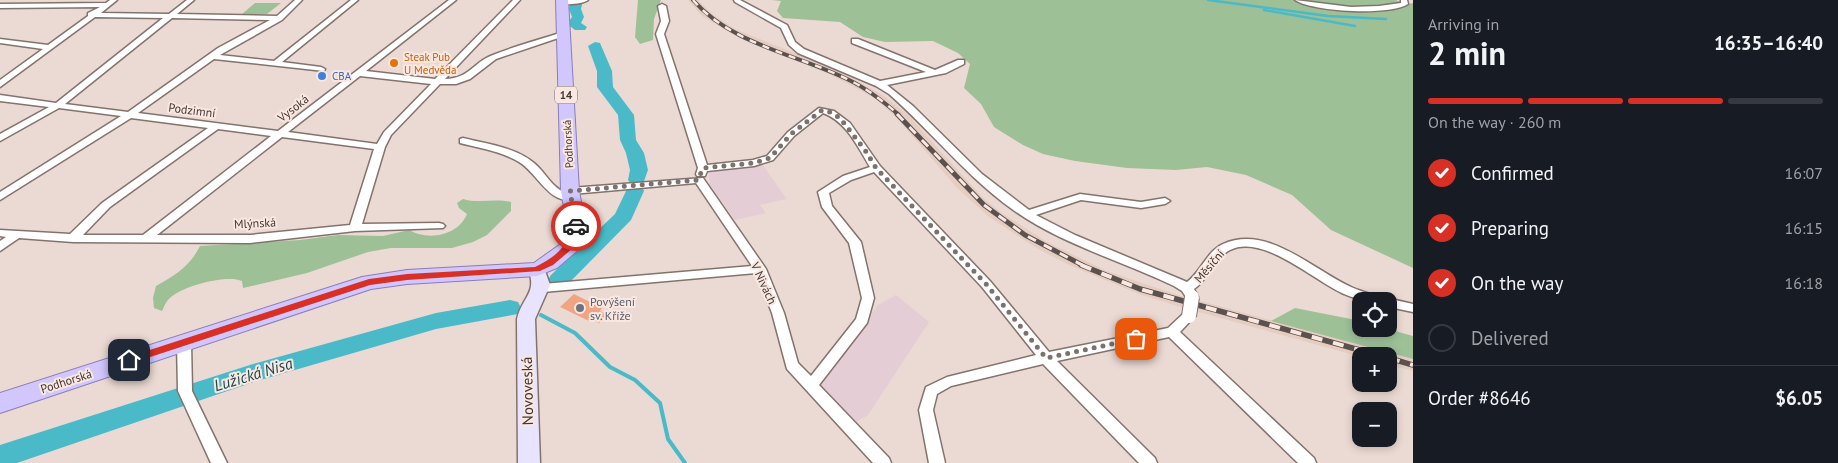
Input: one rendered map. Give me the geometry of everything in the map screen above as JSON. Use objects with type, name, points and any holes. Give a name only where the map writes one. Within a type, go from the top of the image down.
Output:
[{"type":"main road","name":"Podhorská","points":[[0,402],[369,282],[407,277],[540,279],[556,259],[570,246],[576,222],[571,194],[563,35],[565,1]]},
{"type":"street","points":[[0,4],[10,0]]},
{"type":"street","points":[[0,84],[114,0]]},
{"type":"street","points":[[0,138],[57,106],[191,0]]},
{"type":"street","points":[[0,197],[128,115],[212,56],[279,18],[299,0]]},
{"type":"street","points":[[275,64],[355,0]]},
{"type":"street","name":"Vysoká","points":[[148,236],[453,0]]},
{"type":"street","points":[[355,228],[380,147],[387,134],[517,0]]},
{"type":"street","name":"Podhorská","points":[[565,1],[583,0]]},
{"type":"street","points":[[1298,0],[1331,7],[1367,8],[1393,7],[1404,4],[1404,0]]},
{"type":"street","points":[[737,1],[784,27],[792,43],[801,51],[879,84],[910,108],[994,191],[1028,214],[1093,249],[1164,276],[1190,293]]},
{"type":"street","points":[[0,4],[106,5]]},
{"type":"street","points":[[463,141],[515,157],[529,164],[552,191],[560,196],[698,180],[703,168],[660,34],[665,21],[662,6]]},
{"type":"street","points":[[92,15],[279,18]]},
{"type":"street","points":[[358,73],[438,82],[456,81],[467,77],[482,63],[493,57],[563,35]]},
{"type":"street","points":[[0,41],[48,47]]},
{"type":"street","points":[[854,41],[914,62],[934,73]]},
{"type":"street","points":[[212,56],[321,69]]},
{"type":"street","points":[[879,84],[934,73],[961,62]]},
{"type":"street","name":"Podzimní","points":[[0,98],[380,147]]},
{"type":"street","points":[[703,168],[754,163],[770,158],[791,134],[822,110],[840,118],[865,150],[876,168],[986,284],[1046,358],[1149,463]]},
{"type":"street","points":[[73,238],[106,205],[216,126]]},
{"type":"street","points":[[811,386],[862,320],[868,298],[854,242],[827,206],[823,192],[847,178],[876,168]]},
{"type":"street","name":"V Nivách","points":[[698,180],[760,269],[778,313],[792,365],[884,463]]},
{"type":"street","points":[[1028,214],[1080,197],[1140,205],[1165,200]]},
{"type":"street","name":"Mlýnská","points":[[0,232],[73,238],[148,236],[250,238],[355,228],[439,226]]},
{"type":"street","points":[[0,247],[17,234]]},
{"type":"street","name":"Měsíční","points":[[1172,332],[1189,316],[1190,293],[1197,283],[1225,247],[1239,242],[1259,244],[1285,255],[1338,286],[1352,292]]},
{"type":"street","points":[[540,279],[760,269]]},
{"type":"street","name":"Novoveská","points":[[528,463],[526,319],[540,279]]},
{"type":"street","points":[[1397,305],[1413,308]]},
{"type":"street","points":[[937,463],[926,410],[931,391],[947,382],[1046,358],[1172,332],[1308,463]]},
{"type":"street","points":[[184,342],[188,397],[219,463]]},
{"type":"shaded area","points":[[688,0],[698,0],[712,14],[735,29],[837,70],[883,95],[908,115],[983,198],[1002,213],[1047,242],[1107,271],[1178,295],[1369,347],[1352,347],[1352,355],[1139,294],[1069,265],[1038,249],[989,217],[957,188],[896,117],[873,97],[829,74],[727,31],[702,16]]},
{"type":"shaded area","points":[[762,164],[787,199],[760,205],[766,213],[735,220],[710,185],[708,169]]},
{"type":"shaded area","points":[[896,295],[929,322],[868,415],[856,422],[820,384],[878,305]]},
{"type":"shaded area","points":[[1397,355],[1413,359],[1413,371],[1397,367]]},
{"type":"green space","points":[[638,0],[661,0],[654,19],[653,40],[640,44],[635,37]]},
{"type":"green space","points":[[771,0],[1395,0],[1409,4],[1413,3],[1413,268],[1331,230],[1292,195],[1246,175],[1207,167],[1176,170],[1127,168],[1075,161],[1043,154],[1023,145],[994,127],[981,104],[964,88],[970,64],[958,53],[933,41],[885,42],[863,37],[840,22],[783,18],[777,11],[781,1]]},
{"type":"green space","points":[[255,3],[281,3],[267,14],[242,14]]},
{"type":"green space","points":[[463,199],[511,202],[511,211],[487,235],[473,242],[452,248],[391,248],[368,252],[307,273],[243,288],[242,281],[235,279],[205,282],[184,289],[170,298],[162,311],[154,308],[153,298],[156,286],[182,269],[192,259],[200,246],[300,240],[338,235],[383,236],[409,230],[433,236],[450,232],[463,221],[467,214],[459,208],[457,203]]},
{"type":"green space","points":[[1295,308],[1352,319],[1352,337],[1397,337],[1397,332],[1413,336],[1413,359],[1397,355],[1397,347],[1368,347],[1271,321]]},
{"type":"building","name":"Povýšení sv. Kříže","points":[[574,294],[602,308],[600,311],[608,315],[599,323],[591,319],[589,321],[560,307]]},
{"type":"waterway","name":"Lužická Nisa","points":[[577,0],[575,9],[578,17],[574,24],[580,27]]},
{"type":"waterway","points":[[1208,0],[1328,16],[1386,19]]},
{"type":"waterway","points":[[1264,10],[1355,26]]},
{"type":"waterway","name":"Lužická Nisa","points":[[595,46],[605,71],[605,87],[626,115],[628,140],[635,153],[639,170],[637,180]]},
{"type":"waterway","name":"Lužická Nisa","points":[[559,280],[624,216],[635,191]]},
{"type":"waterway","name":"Lužická Nisa","points":[[0,457],[253,373],[436,321],[510,308]]},
{"type":"waterway","points":[[541,315],[575,333],[610,367],[635,380],[660,403],[668,439],[685,463]]},
{"type":"railway","points":[[693,0],[727,28],[766,47],[829,71],[863,87],[899,115]]},
{"type":"railway","points":[[897,114],[984,205],[1025,235],[1084,266]]},
{"type":"railway","points":[[1081,265],[1140,289],[1352,348]]},
{"type":"railway","points":[[1397,360],[1413,365]]},
{"type":"way so far","points":[[576,226],[570,191],[698,180],[703,168],[754,163],[770,158],[784,140],[822,110],[840,118],[865,150],[876,168],[986,284],[1046,358],[1136,339]]},
{"type":"place","name":"Steak Pub U Medvěda","points":[[394,63]]},
{"type":"place","name":"CBA","points":[[322,76]]},
{"type":"place","name":"Povýšení sv. Kříže","points":[[580,308]]},
{"type":"route","points":[[129,360],[369,282],[407,277],[484,274],[536,269],[550,263],[563,254],[570,246],[576,226]]}]
